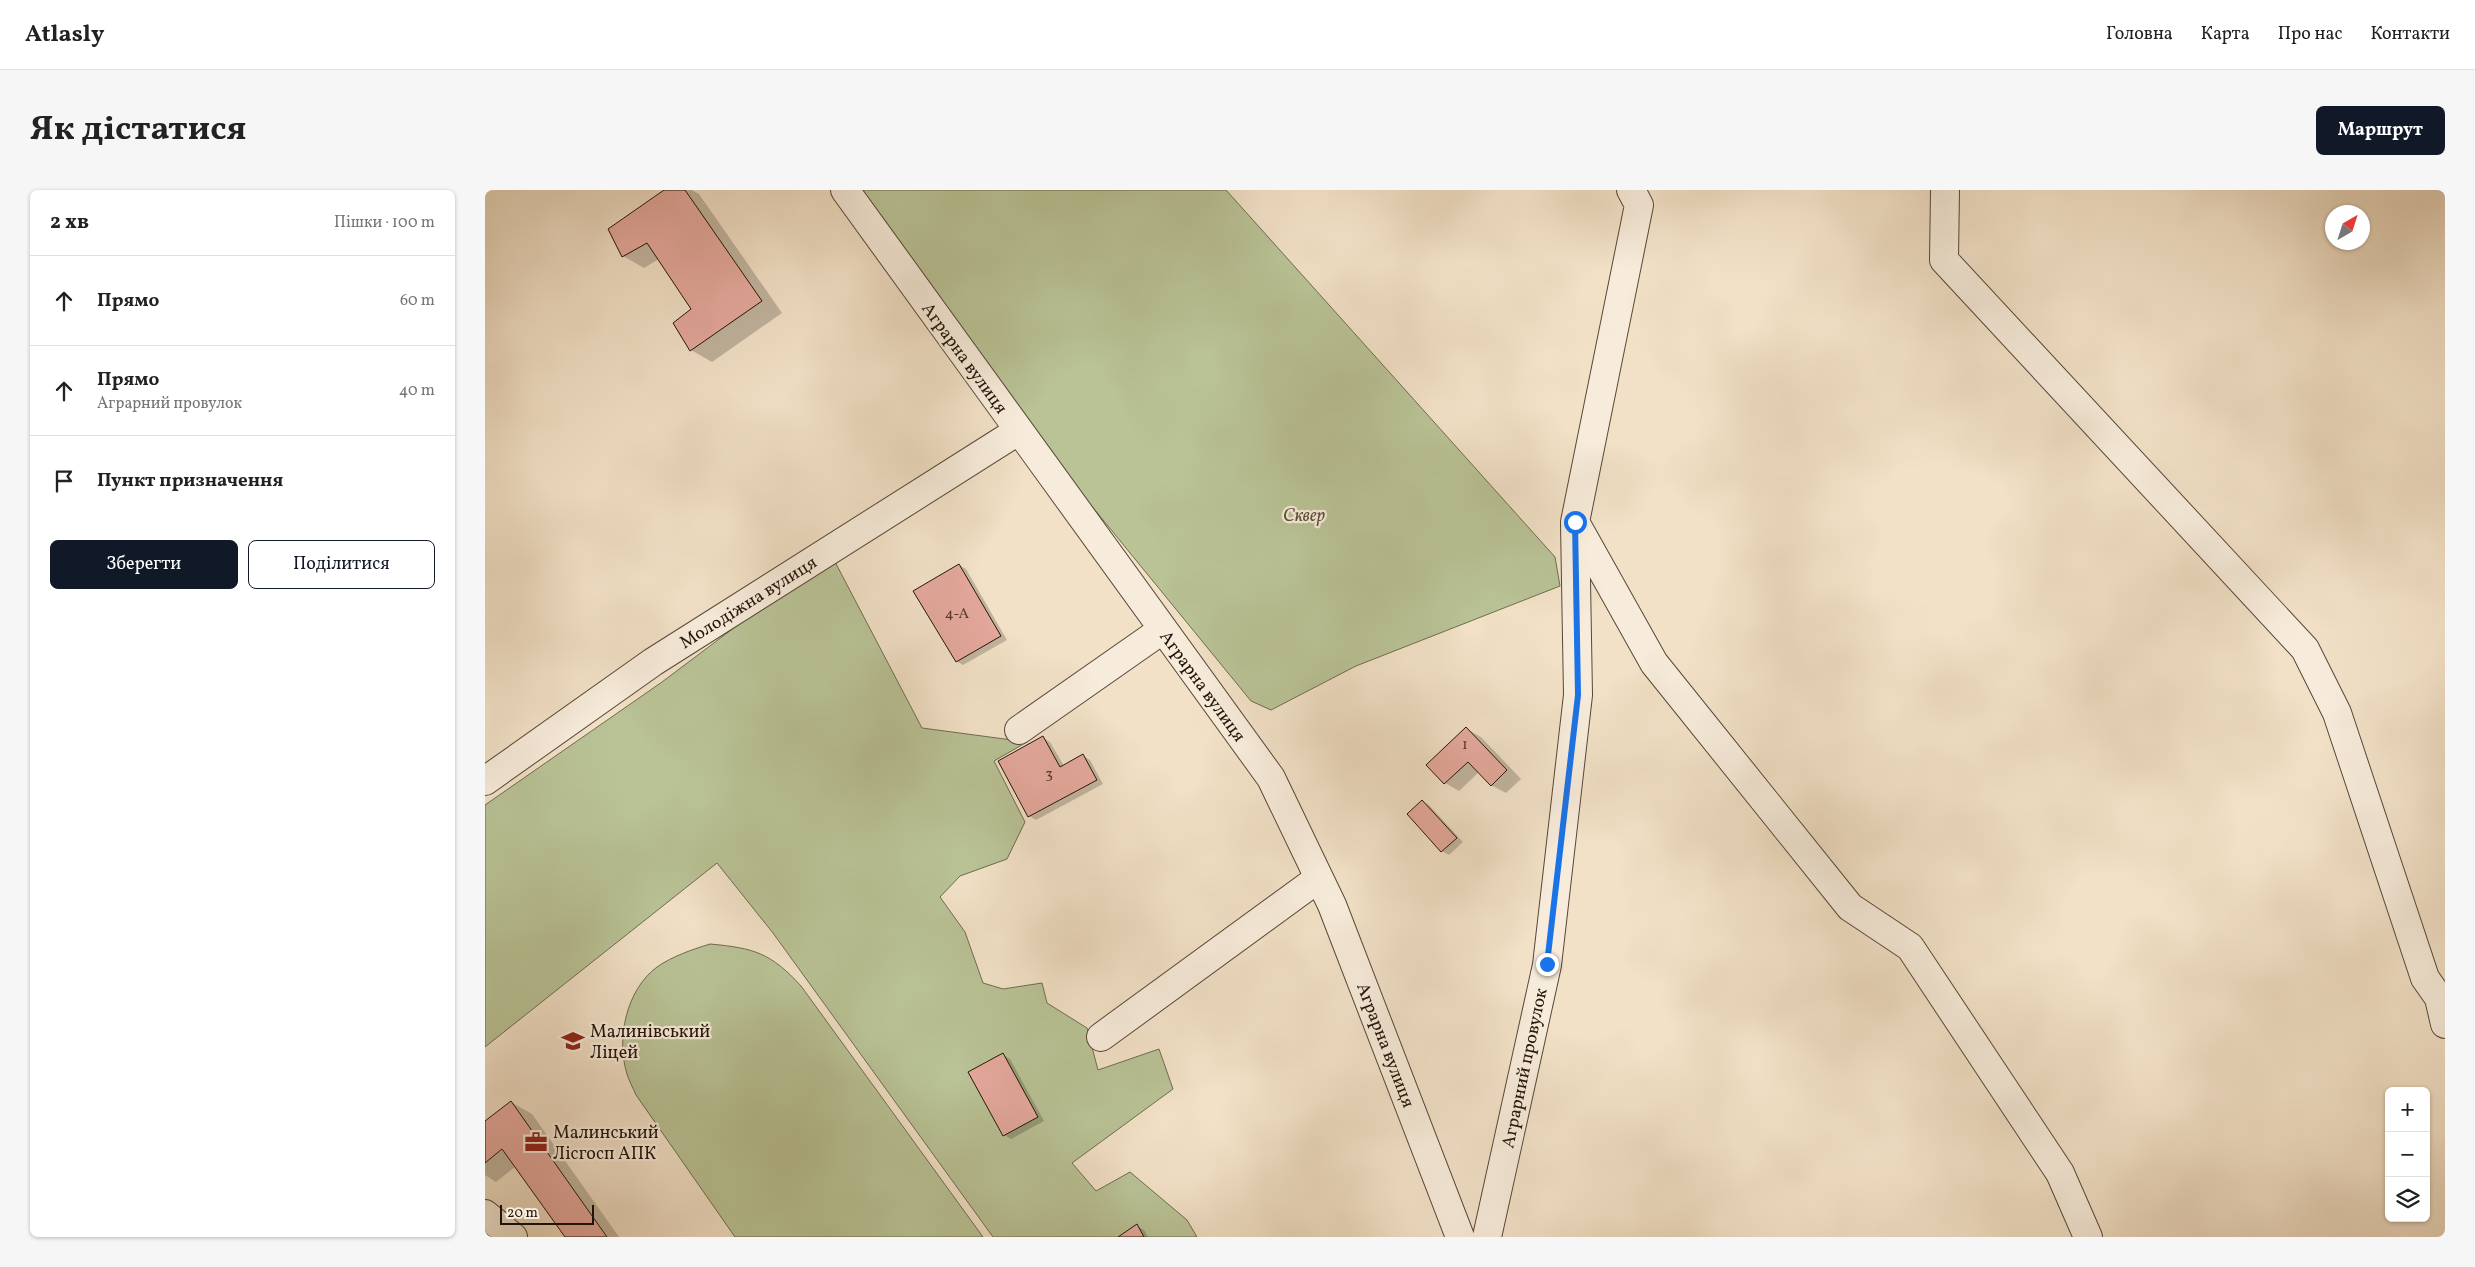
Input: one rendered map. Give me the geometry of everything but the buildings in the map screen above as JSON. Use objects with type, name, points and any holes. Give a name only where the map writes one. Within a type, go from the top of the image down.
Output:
[{"type":"street","name":"Аграрна вулиця","points":[[845,190],[1271,778],[1332,905],[1460,1237]]},
{"type":"street","name":"Аграрний провулок","points":[[1487,1237],[1547,964],[1578,695],[1575,522],[1639,205],[1631,190]]},
{"type":"street","points":[[1945,190],[1945,260],[2305,649],[2337,713],[2425,978],[2439,998],[2445,1024]]},
{"type":"street","name":"Молодіжна вулиця","points":[[485,781],[653,662],[1018,431]]},
{"type":"street","points":[[1575,522],[1654,662],[1850,906],[1910,947],[2060,1173],[2088,1237]]},
{"type":"street","points":[[1019,730],[1162,630]]},
{"type":"street","points":[[1101,1037],[1319,878]]},
{"type":"street","points":[[485,1214],[513,1237]]},
{"type":"green space","name":"Сквер","points":[[858,190],[1226,190],[1555,557],[1560,586],[1356,666],[1271,710],[1251,701],[1032,433]]},
{"type":"green space","points":[[834,560],[922,728],[1027,742],[994,761],[1025,822],[1007,859],[960,876],[940,897],[965,932],[983,983],[1003,989],[1042,983],[1047,1003],[1087,1028],[1098,1070],[1159,1049],[1173,1089],[1072,1163],[1096,1191],[1130,1172],[1187,1220],[1197,1237],[993,1237],[773,933],[717,863],[485,1047],[485,805],[662,682],[771,600]]},
{"type":"green space","points":[[710,944],[750,950],[761,954],[780,966],[801,986],[983,1237],[735,1237],[636,1095],[628,1077],[624,1060],[623,1031],[626,1016],[638,988],[646,977],[657,967],[669,960]]},
{"type":"place","name":"Малинівський Ліцей","points":[[573,1041]]},
{"type":"place","name":"Малинський Лісгосп АПК","points":[[536,1142]]},
{"type":"route","points":[[1547,964],[1578,695],[1575,522]]}]
